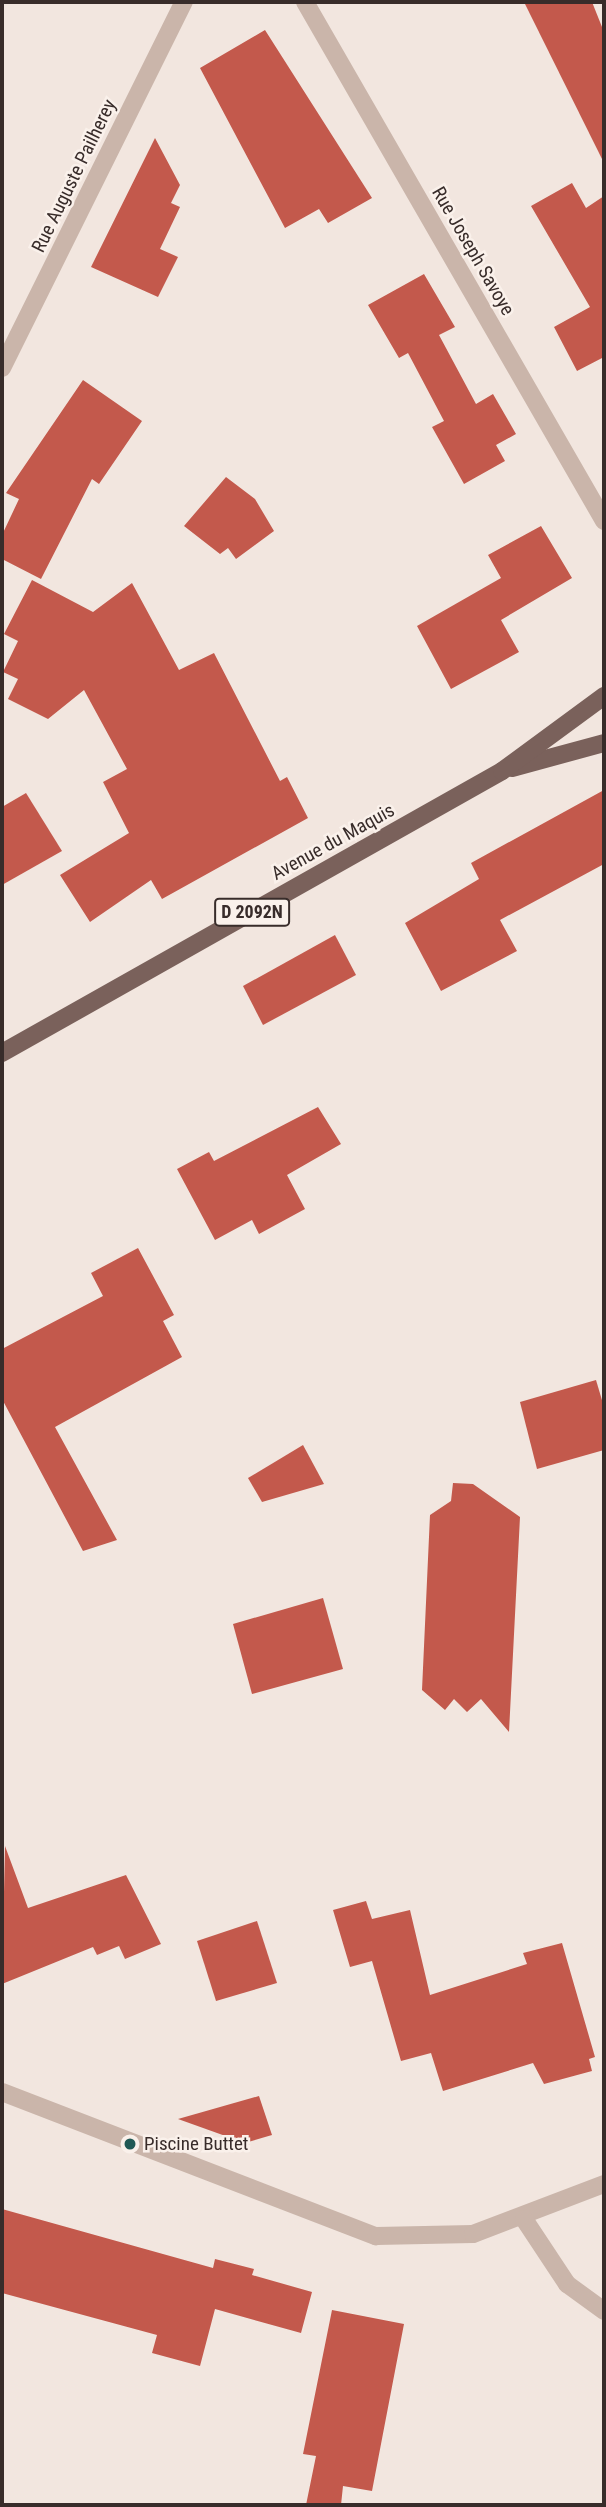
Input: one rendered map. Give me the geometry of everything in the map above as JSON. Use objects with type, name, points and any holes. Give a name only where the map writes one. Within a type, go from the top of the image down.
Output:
[{"type":"main road","name":"Avenue du Maquis","points":[[2,1054],[502,771],[604,696]]},
{"type":"main road","name":"Avenue du Maquis","points":[[502,771],[604,743]]},
{"type":"street","name":"Rue Auguste Pailherey","points":[[2,368],[184,2]]},
{"type":"street","name":"Rue Joseph Savoye","points":[[305,2],[604,522]]},
{"type":"street","points":[[2,2092],[376,2236],[472,2234],[524,2219],[604,2184]]},
{"type":"street","points":[[524,2219],[567,2284],[604,2311]]},
{"type":"building","points":[[524,2],[592,2],[604,32],[604,163]]},
{"type":"building","points":[[265,30],[372,198],[328,223],[319,209],[285,228],[200,68]]},
{"type":"building","points":[[155,138],[180,185],[171,203],[180,207],[160,249],[178,257],[158,297],[91,267]]},
{"type":"building","points":[[572,183],[586,208],[604,196],[604,357],[577,371],[554,327],[590,307],[531,206]]},
{"type":"building","points":[[424,274],[455,327],[439,335],[476,404],[493,394],[516,434],[496,445],[505,461],[464,484],[432,427],[444,421],[408,353],[399,358],[368,305]]},
{"type":"building","points":[[83,380],[142,421],[99,484],[92,479],[41,579],[2,559],[2,535],[19,499],[6,493]]},
{"type":"building","points":[[226,477],[255,499],[274,531],[236,559],[228,548],[220,554],[184,526]]},
{"type":"building","points":[[541,526],[572,578],[501,620],[519,652],[451,689],[417,626],[501,578],[488,555]]},
{"type":"building","points":[[32,580],[93,612],[132,583],[179,670],[214,653],[280,781],[287,777],[308,818],[162,899],[151,880],[90,922],[60,875],[129,833],[103,782],[127,769],[84,690],[48,719],[8,699],[18,679],[3,672],[18,641],[4,634]]},
{"type":"building","points":[[604,790],[604,864],[500,920],[517,951],[441,991],[405,923],[479,879],[471,863]]},
{"type":"building","points":[[26,793],[62,851],[2,885],[2,807]]},
{"type":"building","points":[[335,935],[356,975],[263,1025],[243,986]]},
{"type":"building","points":[[318,1107],[341,1144],[287,1175],[305,1209],[259,1234],[252,1220],[215,1240],[177,1169],[209,1152],[214,1161]]},
{"type":"building","points":[[138,1248],[174,1315],[163,1321],[182,1357],[55,1427],[117,1540],[83,1551],[2,1399],[2,1349],[103,1296],[91,1273]]},
{"type":"building","points":[[596,1380],[604,1407],[604,1450],[537,1469],[520,1402]]},
{"type":"building","points":[[303,1445],[324,1484],[262,1502],[248,1478]]},
{"type":"building","points":[[453,1483],[473,1484],[520,1517],[509,1732],[481,1699],[467,1712],[454,1699],[445,1710],[422,1690],[430,1515],[451,1501]]},
{"type":"building","points":[[323,1598],[343,1669],[252,1694],[233,1624]]},
{"type":"building","points":[[5,1846],[28,1908],[126,1875],[161,1944],[125,1959],[119,1946],[97,1955],[93,1947],[2,1984]]},
{"type":"building","points":[[366,1901],[372,1919],[410,1910],[430,1995],[527,1964],[523,1953],[562,1943],[595,2057],[589,2059],[592,2071],[544,2084],[533,2063],[443,2091],[431,2053],[401,2061],[372,1961],[350,1967],[333,1910]]},
{"type":"building","points":[[257,1921],[277,1983],[216,2001],[197,1941]]},
{"type":"building","points":[[259,2096],[272,2135],[245,2143],[178,2119]]},
{"type":"building","points":[[2,2209],[213,2268],[215,2259],[254,2269],[252,2275],[312,2292],[301,2333],[215,2309],[200,2366],[152,2353],[157,2335],[2,2293]]},
{"type":"building","points":[[332,2310],[404,2324],[372,2491],[343,2486],[341,2505],[306,2505],[316,2456],[303,2454]]},
{"type":"place","name":"Piscine Buttet","points":[[130,2144]]}]
